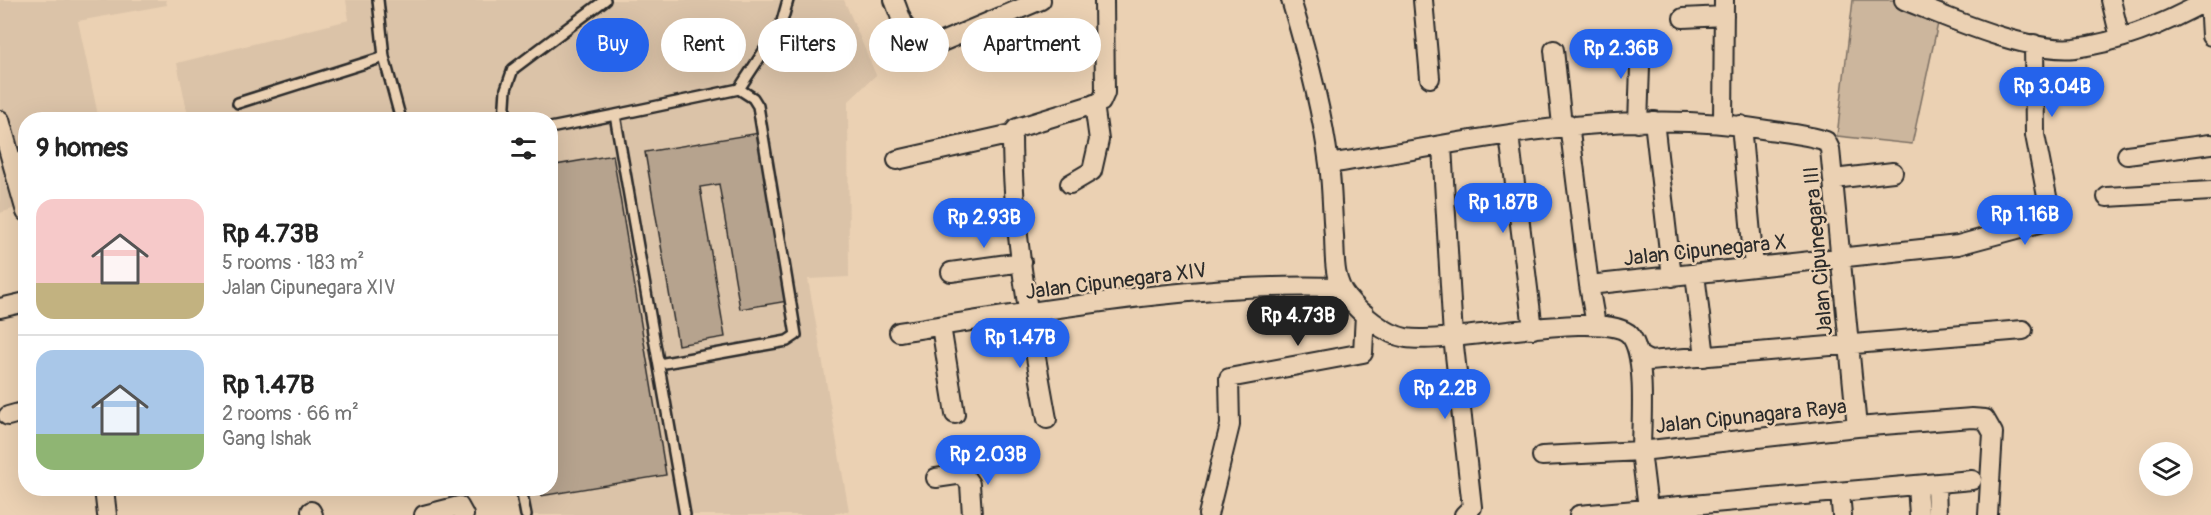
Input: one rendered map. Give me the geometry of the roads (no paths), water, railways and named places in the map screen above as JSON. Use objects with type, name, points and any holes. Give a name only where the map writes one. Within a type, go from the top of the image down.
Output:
[{"type":"street","points":[[894,0],[912,40],[917,47],[925,49],[1041,0]]},
{"type":"street","points":[[897,160],[1012,134],[1017,128],[1101,102],[1105,93],[1104,0]]},
{"type":"street","points":[[1291,0],[1303,40],[1329,164],[1339,287]]},
{"type":"street","points":[[1423,0],[1430,78]]},
{"type":"street","points":[[1904,0],[2013,40],[2074,48],[2138,34],[2208,0],[2211,36]]},
{"type":"street","points":[[2111,0],[2120,38]]},
{"type":"street","points":[[1683,18],[1724,8],[1732,124],[1754,267]]},
{"type":"street","points":[[1641,39],[1646,122],[1672,277]]},
{"type":"street","name":"Jalan Cipunegara X","points":[[1589,285],[1958,244],[2042,223],[2051,216],[2049,196],[2035,135],[2034,44]]},
{"type":"street","points":[[1554,50],[1596,325]]},
{"type":"street","points":[[1070,184],[1092,171],[1099,140],[1094,104]]},
{"type":"street","points":[[0,120],[18,184]]},
{"type":"street","name":"Jalan Cipunegara III","points":[[1329,164],[1566,125],[1646,122],[1732,124],[1826,141],[1830,149],[1834,179],[1857,427]]},
{"type":"street","points":[[1012,134],[1015,210],[1028,313],[1047,418]]},
{"type":"street","points":[[1509,135],[1533,329]]},
{"type":"street","points":[[2127,155],[2211,144]]},
{"type":"street","points":[[1442,146],[1453,337],[1472,507],[1469,513],[1464,515]]},
{"type":"street","points":[[1834,179],[1893,172]]},
{"type":"street","points":[[2107,197],[2211,191]]},
{"type":"street","points":[[955,217],[1015,210]]},
{"type":"street","points":[[951,272],[1022,262]]},
{"type":"street","points":[[1695,274],[1705,357]]},
{"type":"street","name":"Jalan Cipunagara Raya","points":[[1339,287],[1365,314],[1386,330],[1405,338],[1453,337],[1596,325],[1622,328],[1631,336],[1639,355],[1641,451],[1857,427],[1972,418],[1985,419],[1993,433],[1988,515]]},
{"type":"street","name":"Jalan Cipunegara XIV","points":[[899,332],[1101,302],[1226,291],[1339,287]]},
{"type":"street","points":[[0,308],[18,304]]},
{"type":"street","points":[[1209,515],[1230,425],[1229,378],[1363,353],[1365,314]]},
{"type":"street","points":[[941,326],[955,414]]},
{"type":"street","points":[[1639,355],[1649,361],[2023,330]]},
{"type":"street","points":[[1542,456],[1641,451],[1648,508]]},
{"type":"street","points":[[936,478],[963,474],[969,483],[972,515]]},
{"type":"street","points":[[1579,515],[1648,508],[1765,507],[1840,493],[1972,480]]},
{"type":"street","points":[[1936,484],[1937,515]]},
{"type":"street","points":[[1917,486],[1919,515]]},
{"type":"street","points":[[1840,493],[1842,515]]},
{"type":"street","points":[[105,496],[107,515]]},
{"type":"street","points":[[424,515],[459,506],[464,515]]},
{"type":"lane","points":[[378,0],[384,57],[399,112]]},
{"type":"lane","points":[[505,112],[506,89],[513,69],[605,0]]},
{"type":"lane","points":[[739,89],[781,25],[788,0]]},
{"type":"lane","points":[[238,103],[384,57]]},
{"type":"lane","points":[[558,126],[739,89],[753,98],[758,106],[796,335],[788,341],[659,364]]},
{"type":"lane","points":[[615,115],[685,515]]},
{"type":"lane","points":[[522,496],[526,515]]}]
